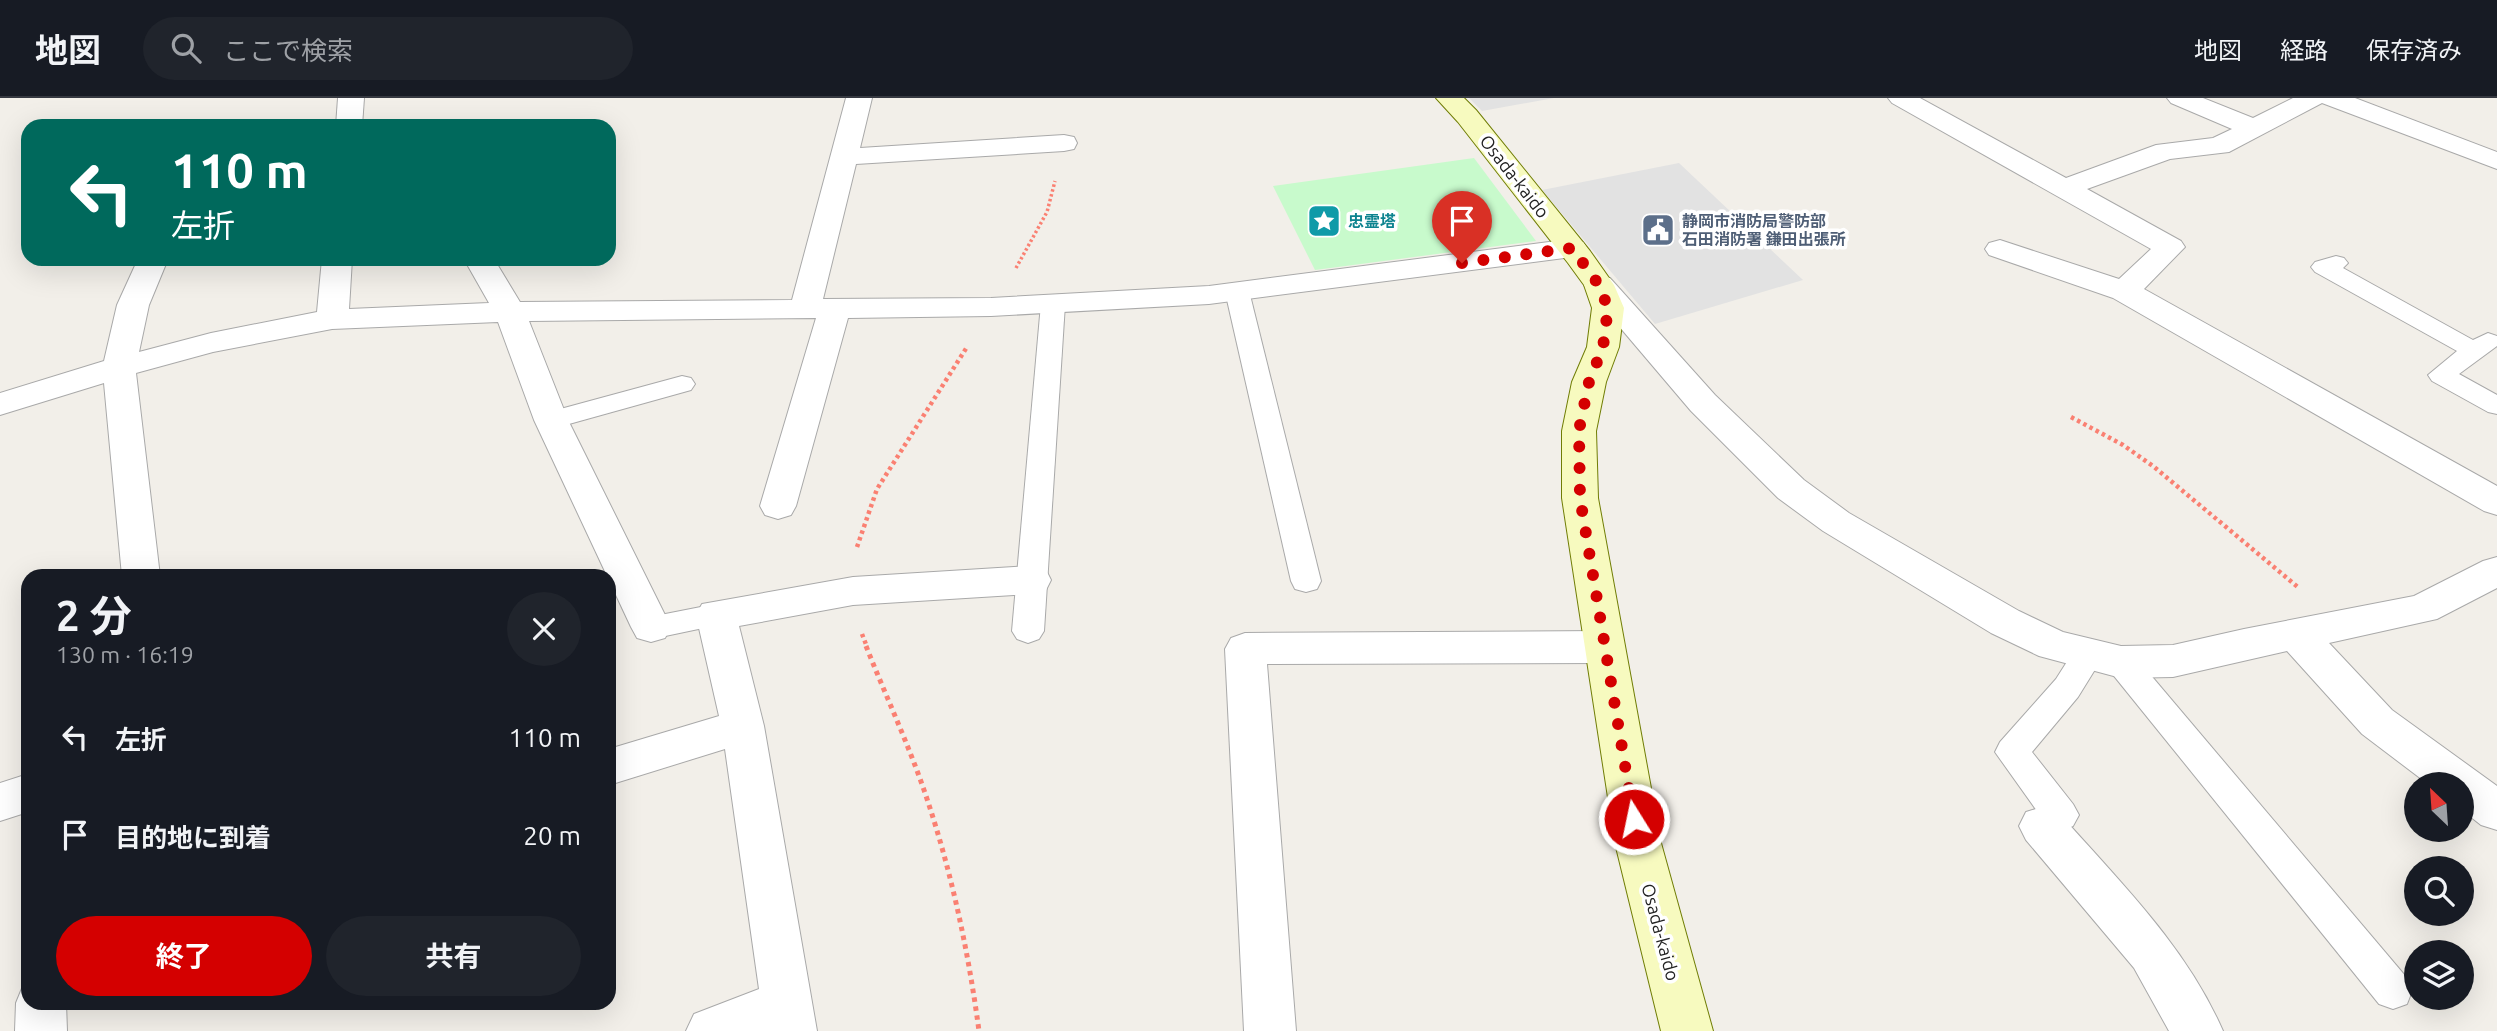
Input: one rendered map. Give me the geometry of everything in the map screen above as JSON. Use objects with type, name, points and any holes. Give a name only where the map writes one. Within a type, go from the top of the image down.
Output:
[{"type":"main road","name":"Osada-kaido","points":[[1449,98],[1467,116],[1572,248],[1599,285],[1608,308],[1603,347],[1589,382],[1579,430],[1580,498],[1638,843],[1687,1031]]},
{"type":"street","points":[[350,119],[351,98]]},
{"type":"street","points":[[778,506],[820,310],[844,157],[859,98]]},
{"type":"street","points":[[1901,98],[2170,247],[2124,291]]},
{"type":"street","points":[[2180,98],[2253,128]]},
{"type":"street","points":[[2064,188],[2166,151],[2219,146],[2313,98]]},
{"type":"street","points":[[2331,98],[2497,161]]},
{"type":"street","points":[[844,157],[1064,142]]},
{"type":"street","points":[[0,404],[119,367],[249,334],[332,319],[510,312],[820,310],[1052,304],[1237,291],[1572,248]]},
{"type":"street","points":[[2000,248],[2124,291],[2497,502]]},
{"type":"street","points":[[140,569],[119,367],[133,305],[150,266]]},
{"type":"street","points":[[332,319],[336,266]]},
{"type":"street","points":[[483,266],[510,312],[551,420],[651,627]]},
{"type":"street","points":[[1599,285],[1703,404],[1791,489],[1836,522],[2005,622],[2053,645],[2104,658],[2173,661],[2423,609],[2497,570]]},
{"type":"street","points":[[712,1031],[790,1016],[743,726],[716,615],[853,591],[1032,580]]},
{"type":"street","points":[[2297,635],[2377,722],[2444,772]]},
{"type":"street","points":[[1270,1031],[1245,649],[1604,647]]},
{"type":"street","points":[[616,765],[743,726]]},
{"type":"street","points":[[2474,794],[2497,811]]},
{"type":"street","points":[[0,802],[21,795]]},
{"type":"street","points":[[2042,825],[2151,952],[2197,1031]]},
{"type":"street","points":[[41,1010],[41,1031]]},
{"type":"lane","points":[[2336,263],[2323,267],[2483,345],[2441,375],[2497,406]]},
{"type":"lane","points":[[1237,291],[1306,581]]},
{"type":"lane","points":[[1027,631],[1052,304]]},
{"type":"lane","points":[[551,420],[682,384]]},
{"type":"lane","points":[[651,627],[716,615]]},
{"type":"lane","points":[[2042,825],[2061,815],[2012,752],[2067,688],[2104,658],[2393,991]]},
{"type":"path","points":[[2071,417],[2123,444],[2153,466],[2343,625]]},
{"type":"green space","points":[[1474,158],[1536,241],[1315,270],[1273,186]]},
{"type":"shaded area","points":[[1469,98],[1554,98],[1482,111]]},
{"type":"shaded area","points":[[1679,163],[1803,280],[1655,324],[1542,190]]},
{"type":"place","name":"忠霊塔","points":[[1324,221]]},
{"type":"place","name":"静岡市消防局警防部 石田消防署 鎌田出張所","points":[[1658,230]]},
{"type":"route","points":[[1462,263],[1572,248],[1599,285],[1608,308],[1603,347],[1589,382],[1579,430],[1580,498],[1634,819]]}]
